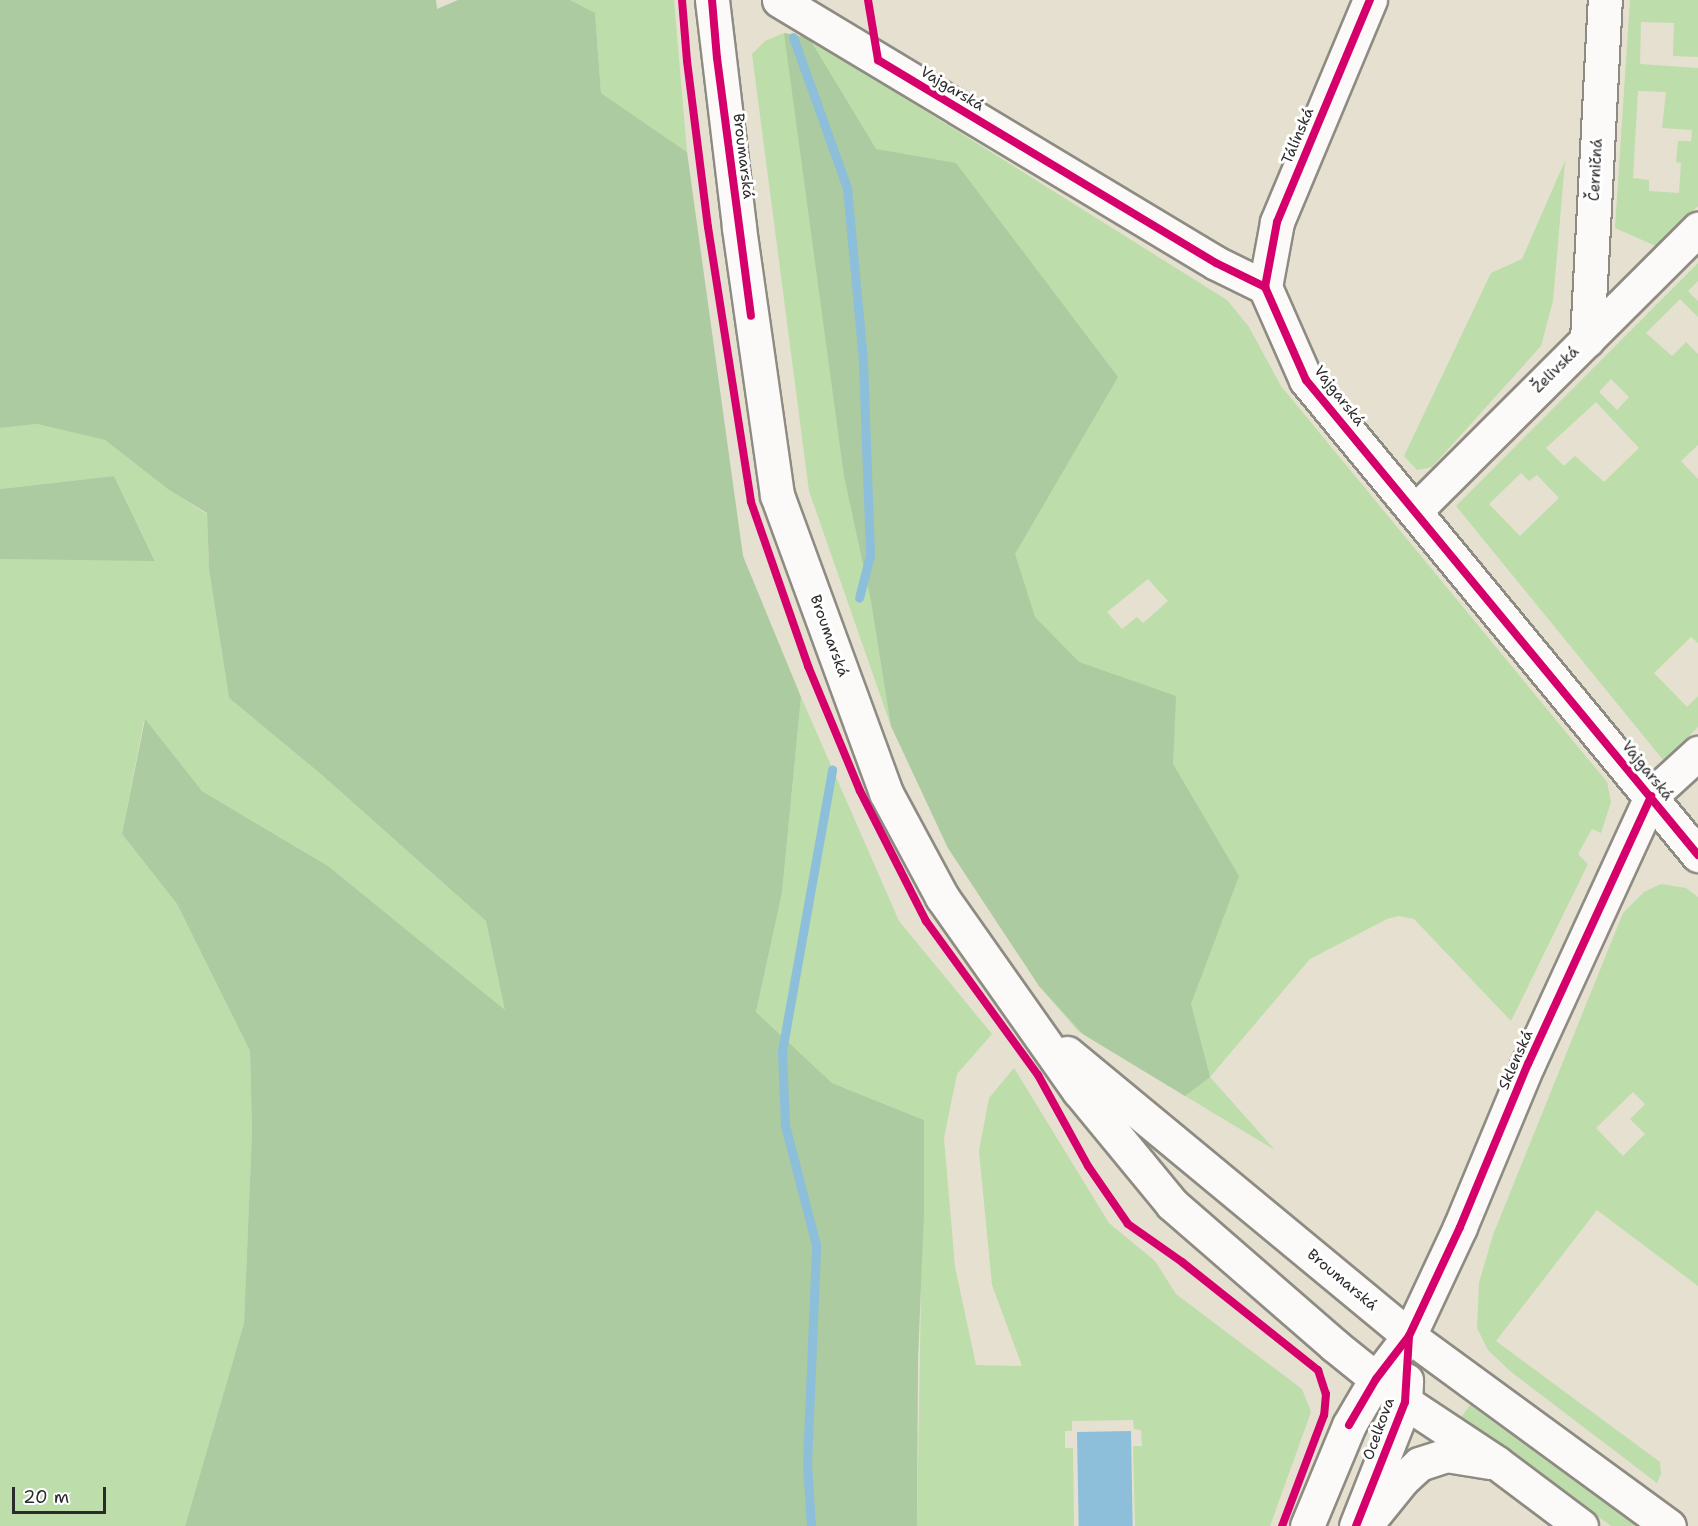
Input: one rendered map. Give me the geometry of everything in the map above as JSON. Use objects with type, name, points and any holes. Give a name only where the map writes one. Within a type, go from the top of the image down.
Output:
[{"type":"street","name":"Broumarská","points":[[712,0],[734,194],[777,495],[886,793],[942,897],[1079,1091],[1172,1204],[1405,1402],[1497,1463],[1581,1526]]},
{"type":"street","name":"Vajgarská","points":[[778,0],[1216,263],[1266,288],[1306,380],[1652,796],[1698,855]]},
{"type":"street","name":"Tálínská","points":[[1266,288],[1277,222],[1370,0]]},
{"type":"street","name":"Černičná","points":[[1587,340],[1605,0]]},
{"type":"street","name":"Želivská","points":[[1415,511],[1698,229]]},
{"type":"street","name":"Sklenská","points":[[1409,1336],[1460,1227],[1528,1064],[1652,796],[1698,753]]},
{"type":"street","name":"Broumarská","points":[[1026,1019],[1409,1336],[1669,1526]]},
{"type":"street","name":"Ocelkova","points":[[1307,1526],[1349,1425],[1376,1379],[1409,1336]]},
{"type":"street","name":"Ocelkova","points":[[1356,1526],[1405,1402],[1409,1336]]},
{"type":"street","points":[[1364,1526],[1402,1479],[1419,1464],[1446,1455],[1497,1463]]},
{"type":"green space","points":[[0,0],[436,0],[437,9],[458,0],[570,0],[595,13],[601,93],[687,152],[743,556],[801,697],[782,893],[756,1012],[832,1083],[924,1120],[924,1212],[918,1361],[917,1526],[185,1526],[244,1323],[252,1132],[250,1051],[177,904],[122,834],[145,719],[202,791],[328,866],[505,1010],[486,921],[322,775],[229,698],[209,569],[207,513],[169,490],[105,440],[37,424],[0,428]]},
{"type":"green space","points":[[570,0],[674,0],[687,152],[601,93],[595,14]]},
{"type":"green space","points":[[1630,0],[1698,0],[1698,57],[1673,56],[1674,23],[1641,22],[1640,64],[1698,68],[1698,206],[1658,247],[1615,228]],"holes":[[[1638,91],[1666,92],[1662,128],[1692,130],[1691,141],[1678,141],[1676,162],[1681,163],[1679,193],[1649,191],[1649,180],[1633,178]]]},
{"type":"green space","points":[[784,33],[809,38],[1227,300],[1249,327],[1281,386],[1607,782],[1611,802],[1601,833],[1592,829],[1578,854],[1588,864],[1511,1021],[1414,919],[1398,916],[1387,919],[1310,959],[1210,1077],[1275,1150],[1079,1032],[1039,986],[948,848],[891,726],[809,491],[752,54],[765,41]],"holes":[[[1148,579],[1168,601],[1143,623],[1137,617],[1122,629],[1107,612]]]},
{"type":"green space","points":[[784,33],[809,38],[876,149],[956,163],[1118,377],[1015,554],[1035,617],[1079,662],[1176,696],[1173,764],[1239,876],[1191,1004],[1210,1077],[1185,1096],[1083,1034],[1039,986],[948,848],[891,726],[871,601],[844,476]]},
{"type":"green space","points":[[1565,161],[1553,301],[1541,346],[1432,467],[1417,470],[1404,456],[1491,273],[1522,259]]},
{"type":"green space","points":[[1698,263],[1698,281],[1688,291],[1698,301],[1698,317],[1680,299],[1646,333],[1672,356],[1686,342],[1698,354],[1698,445],[1681,461],[1698,479],[1698,643],[1691,637],[1654,673],[1687,707],[1698,696],[1698,727],[1664,761],[1456,506]],"holes":[[[1611,379],[1629,397],[1617,410],[1599,392]],[[1596,402],[1639,448],[1604,482],[1575,456],[1564,466],[1546,448]],[[1521,473],[1529,481],[1537,475],[1559,498],[1520,536],[1489,504]]]},
{"type":"green space","points":[[37,424],[105,440],[169,490],[207,514],[209,569],[229,698],[322,775],[486,921],[506,1011],[328,866],[202,791],[144,720],[122,834],[177,904],[250,1051],[252,1132],[244,1323],[185,1526],[0,1526],[0,559],[155,560],[114,476],[0,489],[0,428]]},
{"type":"green space","points":[[114,476],[155,561],[0,559],[0,489]]},
{"type":"green space","points":[[801,697],[899,921],[992,1034],[957,1074],[944,1138],[955,1267],[976,1365],[1022,1366],[992,1285],[979,1151],[989,1098],[1014,1068],[1109,1223],[1155,1261],[1176,1294],[1302,1389],[1311,1412],[1270,1526],[1135,1526],[1133,1446],[1142,1446],[1141,1430],[1134,1429],[1133,1420],[1072,1421],[1072,1431],[1065,1431],[1065,1448],[1073,1448],[1074,1526],[917,1526],[924,1120],[832,1083],[756,1012],[782,893]]},
{"type":"green space","points":[[1661,884],[1686,888],[1698,897],[1698,1286],[1597,1210],[1496,1341],[1660,1462],[1661,1474],[1657,1483],[1510,1371],[1488,1350],[1477,1328],[1479,1283],[1493,1235],[1623,913],[1644,892]],"holes":[[[1633,1092],[1645,1104],[1630,1119],[1645,1134],[1623,1156],[1596,1128]]]},
{"type":"green space","points":[[1470,1405],[1635,1525],[1611,1526],[1461,1417]]},
{"type":"water","points":[[1131,1431],[1133,1526],[1079,1526],[1077,1432]]},
{"type":"waterway","points":[[793,37],[847,188],[863,362],[870,555],[859,598]]},
{"type":"waterway","points":[[811,1526],[807,1464],[816,1245],[785,1125],[782,1051],[832,769]]},
{"type":"cycle path","points":[[682,0],[687,61],[708,227],[751,502],[808,666],[860,791],[926,921],[1038,1075],[1088,1166],[1128,1224],[1182,1262],[1318,1370],[1326,1394],[1324,1415],[1282,1526]]},
{"type":"cycle path","points":[[712,0],[717,58],[751,316]]},
{"type":"cycle path","points":[[868,0],[878,60],[1216,263],[1265,287],[1306,380],[1698,855]]},
{"type":"cycle path","points":[[1265,287],[1277,222],[1370,0]]},
{"type":"cycle path","points":[[1349,1425],[1376,1379],[1409,1336],[1460,1227],[1528,1064],[1651,796]]},
{"type":"cycle path","points":[[1356,1526],[1405,1402],[1409,1336]]}]
